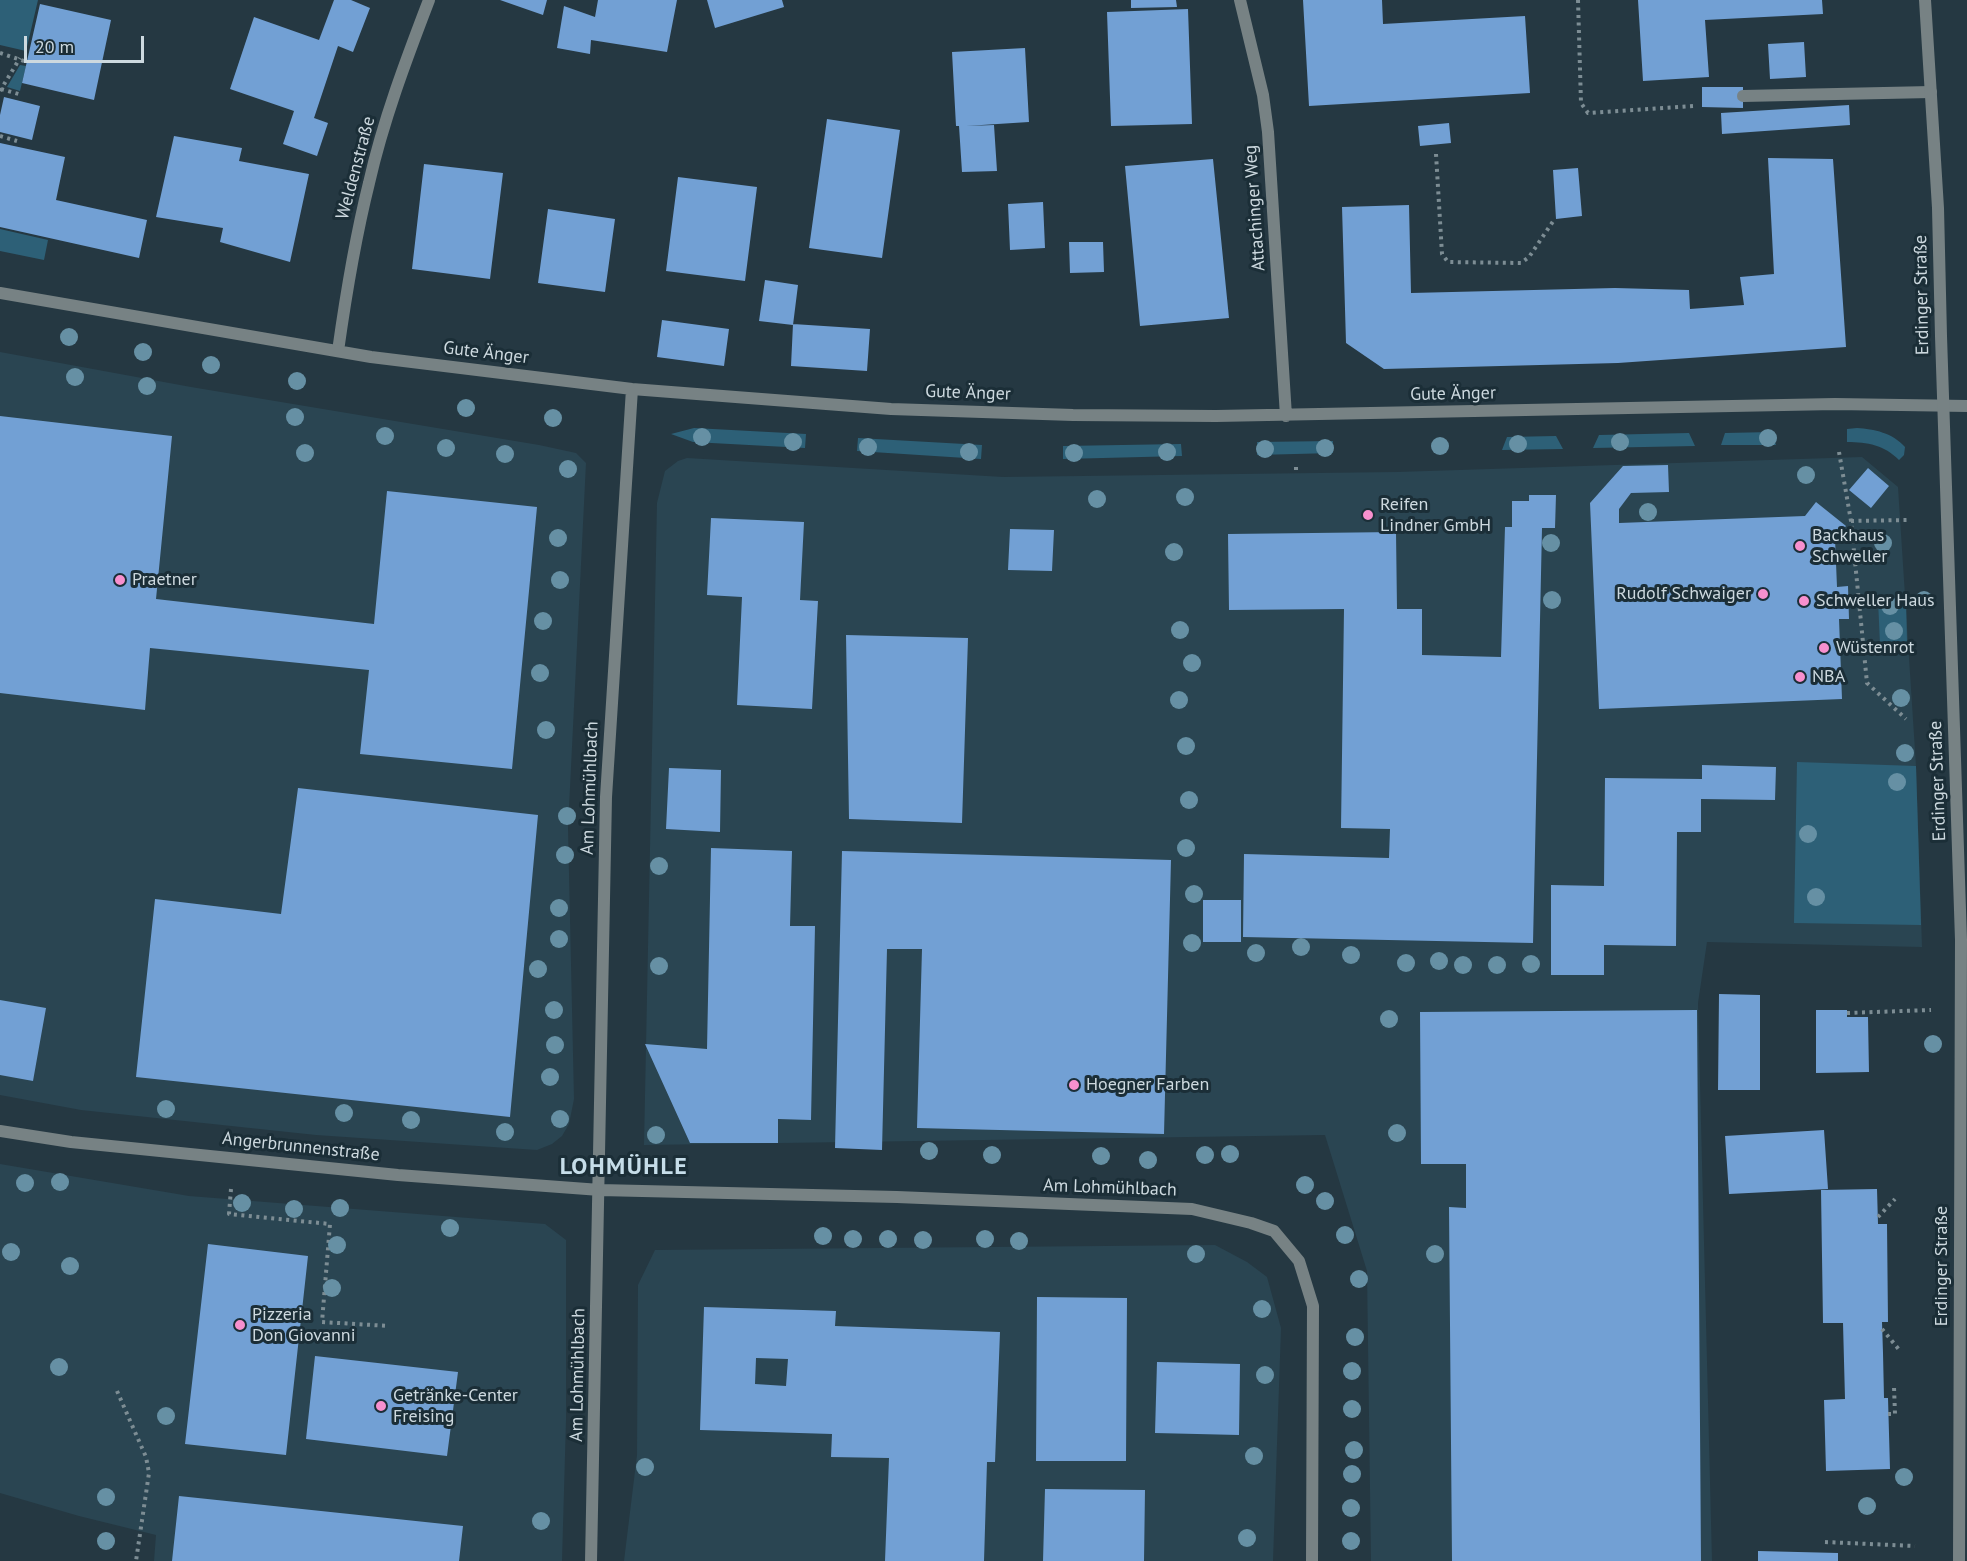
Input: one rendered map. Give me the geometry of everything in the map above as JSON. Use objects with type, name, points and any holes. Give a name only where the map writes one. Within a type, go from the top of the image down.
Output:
[{"type":"street","name":"Weldenstraße","points":[[338,351],[348,280],[369,182],[389,113],[429,0]]},
{"type":"street","name":"Attachinger Weg","points":[[1240,0],[1263,95],[1268,132],[1286,416]]},
{"type":"street","name":"Erdinger Straße","points":[[1925,0],[1938,208],[1961,940],[1959,1561]]},
{"type":"street","points":[[1743,96],[1931,92]]},
{"type":"street","name":"Gute Änger","points":[[0,292],[370,357],[632,389],[891,409],[1074,415],[1286,416],[1835,404],[1967,406]]},
{"type":"street","name":"Am Lohmühlbach","points":[[591,1561],[606,797],[632,389]]},
{"type":"street","name":"Angerbrunnenstraße","points":[[0,1131],[71,1142],[398,1175],[600,1190]]},
{"type":"street","name":"Am Lohmühlbach","points":[[600,1190],[897,1197],[1192,1209],[1274,1231],[1299,1261],[1313,1306],[1312,1561]]},
{"type":"path","points":[[1578,0],[1581,103],[1588,113],[1693,106]]},
{"type":"path","points":[[0,53],[27,62]]},
{"type":"path","points":[[20,58],[1,90],[22,94]]},
{"type":"path","points":[[0,136],[17,141]]},
{"type":"path","points":[[1436,154],[1443,254],[1448,262],[1521,263],[1529,257],[1554,220]]},
{"type":"path","points":[[1839,452],[1851,521],[1867,683],[1906,719]]},
{"type":"path","points":[[1296,467],[1296,473]]},
{"type":"path","points":[[1851,521],[1909,520]]},
{"type":"path","points":[[1840,648],[1915,650]]},
{"type":"path","points":[[1847,1012],[1931,1010]]},
{"type":"path","points":[[231,1189],[229,1214],[330,1224],[322,1323],[389,1326]]},
{"type":"path","points":[[1878,1217],[1895,1199]]},
{"type":"path","points":[[1882,1329],[1901,1352]]},
{"type":"path","points":[[1888,1414],[1895,1414],[1894,1387]]},
{"type":"path","points":[[117,1391],[146,1457],[149,1473],[136,1561]]},
{"type":"path","points":[[1825,1542],[1915,1546]]},
{"type":"shaded area","points":[[0,0],[38,0],[26,51],[0,45]]},
{"type":"shaded area","points":[[20,65],[26,66],[20,91],[7,87]]},
{"type":"shaded area","points":[[0,229],[48,240],[44,260],[0,251]]},
{"type":"shaded area","points":[[0,352],[191,387],[539,445],[576,453],[586,463],[568,828],[574,1099],[569,1124],[562,1136],[552,1144],[537,1150],[316,1135],[81,1110],[0,1095]]},
{"type":"shaded area","points":[[694,428],[806,434],[805,448],[693,442],[671,434]]},
{"type":"shaded area","points":[[1847,429],[1876,431],[1895,438],[1905,447],[1904,455],[1899,460],[1888,451],[1875,445],[1847,442]]},
{"type":"shaded area","points":[[1772,432],[1776,445],[1721,445],[1725,433]]},
{"type":"shaded area","points":[[1689,433],[1695,446],[1593,448],[1599,435]]},
{"type":"shaded area","points":[[1556,436],[1563,449],[1502,450],[1507,437]]},
{"type":"shaded area","points":[[858,438],[982,445],[981,459],[857,451]]},
{"type":"shaded area","points":[[1333,441],[1333,453],[1257,455],[1257,442]]},
{"type":"shaded area","points":[[1181,444],[1182,456],[1063,459],[1063,446]]},
{"type":"shaded area","points":[[1862,457],[1898,487],[1916,766],[1922,947],[1707,942],[1698,1003],[1712,1561],[1371,1561],[1367,1271],[1325,1135],[644,1145],[657,503],[665,471],[678,461],[687,458],[1003,477],[1397,472]]},
{"type":"shaded area","points":[[1906,599],[1907,643],[1880,644],[1878,600]]},
{"type":"shaded area","points":[[1797,762],[1916,766],[1921,925],[1794,923]]},
{"type":"shaded area","points":[[0,1164],[189,1196],[545,1224],[566,1240],[566,1420],[562,1561],[154,1561],[156,1535],[0,1493]]},
{"type":"shaded area","points":[[1215,1245],[1247,1262],[1267,1277],[1281,1328],[1273,1561],[624,1561],[637,1455],[638,1285],[655,1250]]},
{"type":"building","points":[[334,0],[351,0],[370,8],[353,52],[338,46],[314,118],[328,123],[317,156],[283,144],[294,111],[230,89],[254,17],[319,40]]},
{"type":"building","points":[[500,0],[547,0],[543,15]]},
{"type":"building","points":[[598,0],[677,0],[667,52],[591,40],[590,54],[557,48],[564,6],[595,17]]},
{"type":"building","points":[[707,0],[782,0],[784,7],[715,28]]},
{"type":"building","points":[[1131,0],[1176,0],[1177,7],[1131,8]]},
{"type":"building","points":[[1303,0],[1382,0],[1383,24],[1525,16],[1530,93],[1309,106]]},
{"type":"building","points":[[1638,0],[1822,0],[1823,14],[1705,20],[1709,77],[1643,81]]},
{"type":"building","points":[[40,4],[111,20],[94,100],[22,83]]},
{"type":"building","points":[[1188,9],[1192,124],[1111,126],[1107,12]]},
{"type":"building","points":[[1804,42],[1806,77],[1770,79],[1768,44]]},
{"type":"building","points":[[1025,48],[1029,122],[966,126],[994,125],[997,171],[962,172],[959,126],[956,126],[952,52]]},
{"type":"building","points":[[1702,87],[1743,87],[1743,108],[1702,107]]},
{"type":"building","points":[[4,97],[40,106],[32,140],[0,132],[0,115]]},
{"type":"building","points":[[1849,105],[1850,125],[1722,134],[1721,113]]},
{"type":"building","points":[[827,119],[900,130],[882,258],[809,248]]},
{"type":"building","points":[[1449,123],[1451,143],[1420,146],[1418,126]]},
{"type":"building","points":[[174,136],[242,148],[239,161],[309,174],[290,262],[220,242],[223,228],[156,217]]},
{"type":"building","points":[[0,143],[65,157],[56,200],[147,220],[139,258],[0,227]]},
{"type":"building","points":[[1768,158],[1833,159],[1846,347],[1618,363],[1384,369],[1346,343],[1342,207],[1409,205],[1411,293],[1615,288],[1689,290],[1690,309],[1744,305],[1740,277],[1774,274]]},
{"type":"building","points":[[1213,159],[1229,318],[1140,326],[1125,166]]},
{"type":"building","points":[[424,164],[503,173],[490,279],[412,269]]},
{"type":"building","points":[[1578,168],[1582,216],[1556,219],[1553,170]]},
{"type":"building","points":[[678,177],[757,187],[745,281],[666,271]]},
{"type":"building","points":[[1043,202],[1045,248],[1010,250],[1008,204]]},
{"type":"building","points":[[548,209],[615,219],[605,292],[538,283]]},
{"type":"building","points":[[1069,242],[1103,242],[1104,272],[1070,273]]},
{"type":"building","points":[[765,280],[798,285],[793,325],[759,321]]},
{"type":"building","points":[[662,320],[729,329],[724,366],[657,357]]},
{"type":"building","points":[[793,324],[870,329],[867,371],[791,366]]},
{"type":"building","points":[[0,416],[172,436],[156,599],[374,624],[387,491],[537,507],[512,769],[360,754],[369,670],[150,648],[145,710],[0,693]]},
{"type":"building","points":[[1668,465],[1669,492],[1631,493],[1619,509],[1619,523],[1805,516],[1816,502],[1846,526],[1835,539],[1837,587],[1848,586],[1849,619],[1839,619],[1842,699],[1599,709],[1590,503],[1623,466]]},
{"type":"building","points":[[1868,468],[1889,486],[1871,508],[1849,490]]},
{"type":"building","points":[[1529,495],[1556,495],[1555,528],[1542,528],[1533,943],[1243,937],[1244,854],[1389,858],[1390,829],[1341,828],[1344,609],[1229,610],[1228,534],[1396,532],[1397,609],[1422,609],[1422,655],[1501,657],[1505,527],[1512,527],[1512,501],[1529,501]]},
{"type":"building","points":[[711,518],[804,522],[800,600],[818,601],[812,709],[737,705],[742,597],[707,595]]},
{"type":"building","points":[[1010,529],[1054,530],[1052,571],[1008,570]]},
{"type":"building","points":[[846,635],[968,638],[962,823],[849,819]]},
{"type":"building","points":[[1702,765],[1776,767],[1775,800],[1701,799],[1701,832],[1677,832],[1676,946],[1604,945],[1604,975],[1551,975],[1551,885],[1604,886],[1605,778],[1702,779]]},
{"type":"building","points":[[669,768],[721,770],[720,832],[666,829]]},
{"type":"building","points":[[298,788],[538,815],[510,1117],[136,1077],[155,899],[281,914]]},
{"type":"building","points":[[711,848],[792,851],[790,926],[815,926],[811,1120],[778,1119],[778,1143],[690,1143],[645,1044],[707,1049]]},
{"type":"building","points":[[842,851],[1171,860],[1164,1134],[917,1128],[922,949],[887,949],[882,1150],[835,1148]]},
{"type":"building","points":[[1203,900],[1241,900],[1241,942],[1203,942]]},
{"type":"building","points":[[1719,994],[1760,995],[1760,1090],[1718,1090]]},
{"type":"building","points":[[0,1000],[46,1008],[33,1081],[0,1075]]},
{"type":"building","points":[[1697,1010],[1701,1561],[1452,1561],[1449,1207],[1466,1208],[1466,1164],[1421,1164],[1420,1012]]},
{"type":"building","points":[[1816,1010],[1847,1010],[1847,1017],[1868,1017],[1869,1072],[1816,1073]]},
{"type":"building","points":[[1824,1130],[1828,1189],[1729,1194],[1725,1136]]},
{"type":"building","points":[[1877,1189],[1878,1224],[1887,1224],[1888,1322],[1882,1322],[1884,1398],[1888,1398],[1890,1469],[1826,1471],[1824,1400],[1845,1399],[1843,1323],[1823,1323],[1821,1190]]},
{"type":"building","points":[[208,1244],[308,1256],[286,1455],[185,1444]]},
{"type":"building","points":[[1037,1297],[1127,1298],[1126,1461],[1036,1461]]},
{"type":"building","points":[[704,1307],[836,1311],[835,1326],[1000,1332],[995,1462],[987,1462],[984,1561],[885,1561],[889,1458],[831,1457],[832,1434],[700,1430]],"holes":[[[756,1358],[788,1359],[786,1386],[755,1384]]]},
{"type":"building","name":"Getränke-Center Freising","points":[[315,1356],[458,1372],[447,1456],[306,1439]]},
{"type":"building","points":[[1157,1362],[1240,1364],[1239,1435],[1155,1433]]},
{"type":"building","points":[[1045,1489],[1145,1490],[1144,1561],[1043,1561]]},
{"type":"building","points":[[179,1496],[463,1526],[459,1561],[172,1561]]},
{"type":"building","points":[[1758,1551],[1838,1553],[1838,1561],[1758,1561]]},
{"type":"place","name":"Reifen Lindner GmbH","points":[[1368,515]]},
{"type":"place","name":"Backhaus Schweller","points":[[1800,546]]},
{"type":"place","name":"Praetner","points":[[120,580]]},
{"type":"place","name":"Rudolf Schwaiger","points":[[1763,594]]},
{"type":"place","name":"Schweller Haus","points":[[1804,601]]},
{"type":"place","name":"Wüstenrot","points":[[1824,648]]},
{"type":"place","name":"NBA","points":[[1800,677]]},
{"type":"place","name":"Hoegner Farben","points":[[1074,1085]]},
{"type":"place","name":"Pizzeria Don Giovanni","points":[[240,1325]]},
{"type":"place","name":"Getränke-Center Freising","points":[[381,1406]]},
{"type":"district","name":"LOHMÜHLE","points":[[624,1167]]}]
